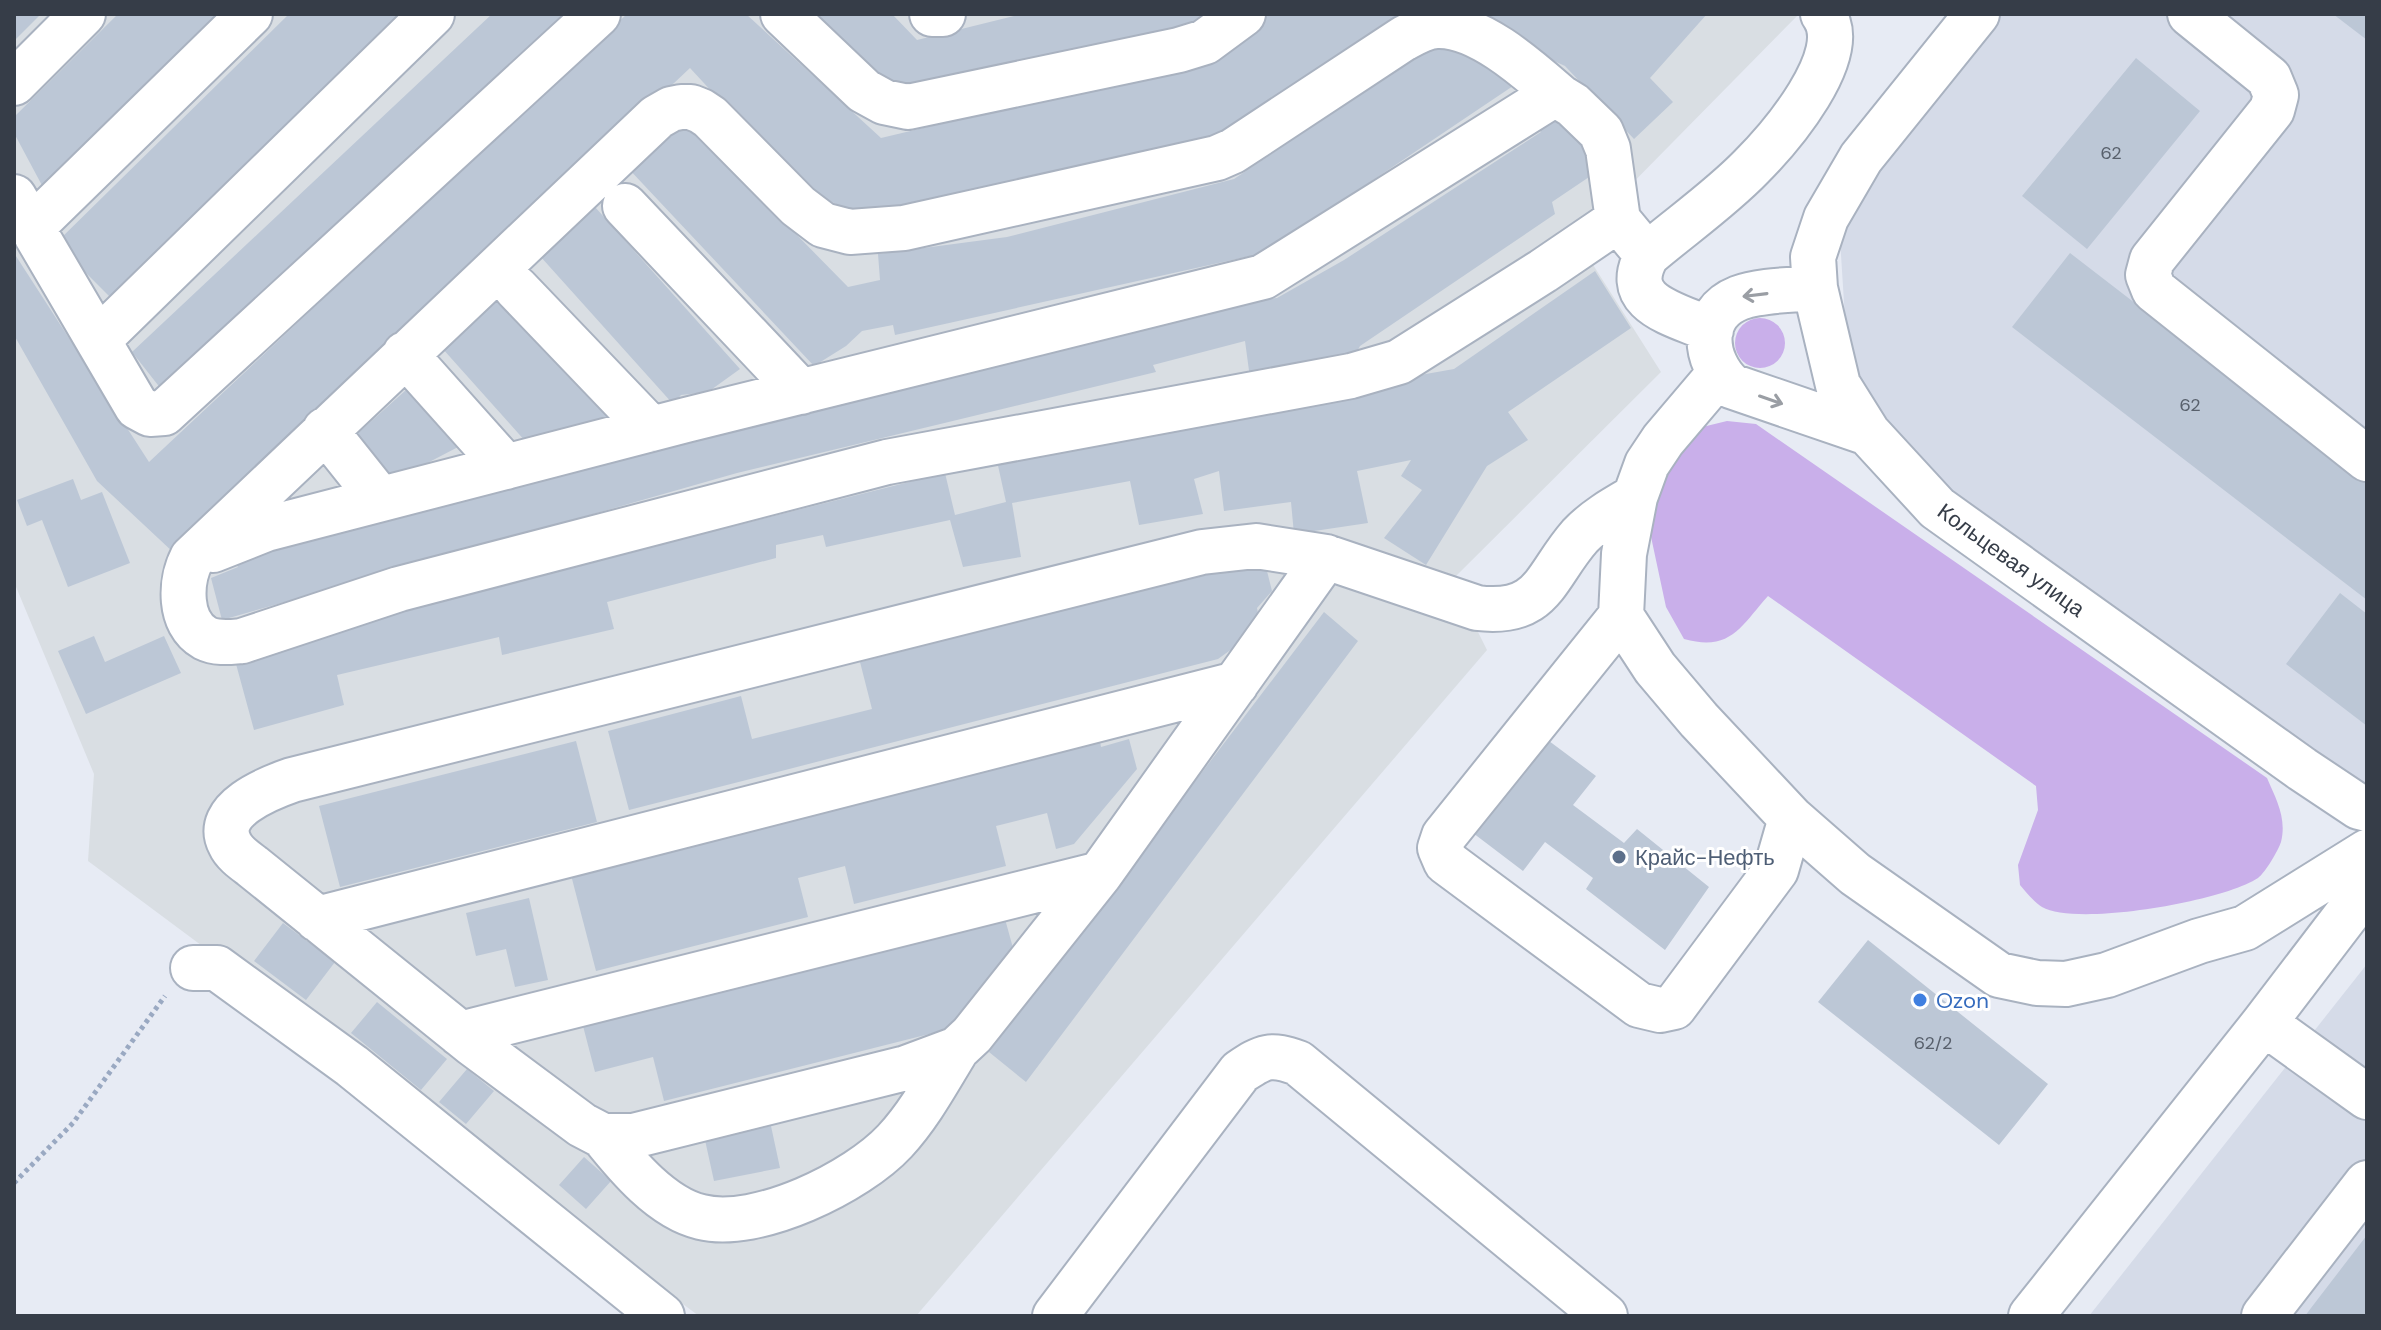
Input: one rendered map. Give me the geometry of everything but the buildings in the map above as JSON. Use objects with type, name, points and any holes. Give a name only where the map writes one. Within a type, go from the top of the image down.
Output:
[{"type":"street","points":[[14,83],[83,14]]},
{"type":"street","points":[[250,14],[22,213],[137,407],[150,414],[164,413],[598,14]]},
{"type":"street","points":[[98,340],[432,14]]},
{"type":"street","points":[[783,14],[864,91],[884,102],[908,107],[1179,50],[1205,42],[1243,14]]},
{"type":"street","points":[[932,14],[943,14]]},
{"type":"street","points":[[1711,330],[1649,302],[1641,293],[1639,269],[1647,255],[1751,167],[1809,97],[1832,37],[1823,14]]},
{"type":"street","name":"Кольцевая улица","points":[[1977,14],[1861,158],[1826,218],[1813,257],[1815,288],[1838,385],[1868,433],[1937,508],[2302,769],[2359,807],[2367,809]]},
{"type":"street","points":[[2190,14],[2269,78],[2276,95],[2272,110],[2152,260],[2148,275],[2154,290],[2367,459]]},
{"type":"street","points":[[1618,220],[1399,362],[1351,376],[887,462],[399,589],[242,641],[221,643],[204,638],[194,628],[183,596],[187,567],[192,558],[657,117],[671,109],[691,107],[710,117],[798,206],[823,225],[850,232],[904,228],[1217,158],[1233,151],[1403,39],[1422,29],[1438,26],[1454,28],[1499,48],[1573,105],[1601,132],[1608,149],[1618,220],[1647,255]]},
{"type":"street","points":[[192,558],[266,529],[380,499],[1263,277],[1541,100],[1560,97]]},
{"type":"street","points":[[625,206],[801,392]]},
{"type":"street","points":[[516,288],[651,429]]},
{"type":"street","points":[[1815,288],[1741,297],[1728,304],[1717,316],[1711,330],[1711,360],[1731,386],[1868,433]]},
{"type":"street","points":[[405,354],[506,467]]},
{"type":"street","points":[[1719,374],[1663,440],[1647,464],[1635,497],[1624,554],[1621,616],[1655,668],[1673,689],[1791,818],[1855,874],[1999,975],[2037,983],[2066,984],[2107,975],[2199,941],[2245,928],[2367,852]]},
{"type":"street","points":[[325,430],[380,499]]},
{"type":"street","points":[[1326,557],[1100,874],[972,1035],[957,1049],[923,1104],[894,1142],[860,1170],[827,1190],[754,1216],[727,1220],[699,1217],[664,1199],[639,1177],[603,1136],[582,1125],[460,1034],[237,854],[227,837],[230,819],[237,811],[258,793],[283,783],[1202,552],[1256,546],[1326,557],[1477,608],[1498,610],[1516,607],[1535,597],[1580,537],[1602,516],[1635,497]]},
{"type":"street","points":[[1621,616],[1444,836],[1440,848],[1446,862],[1639,1005],[1660,1010],[1674,1007],[1776,870],[1791,818]]},
{"type":"street","points":[[317,919],[1236,684]]},
{"type":"street","points":[[460,1034],[1100,874]]},
{"type":"street","points":[[2031,1316],[2367,888]]},
{"type":"street","points":[[193,968],[217,968],[352,1066],[662,1316]]},
{"type":"street","points":[[2264,1023],[2367,1097]]},
{"type":"street","points":[[603,1136],[633,1136],[906,1068],[957,1049]]},
{"type":"street","points":[[1055,1316],[1240,1072],[1265,1056],[1280,1056],[1298,1063],[1605,1316]]},
{"type":"street","points":[[2264,1316],[2367,1183]]},
{"type":"path","points":[[14,1183],[73,1123],[181,973],[193,968]]},
{"type":"shaded area","points":[[14,14],[1799,14],[1609,207],[1583,249],[1661,372],[1452,580],[1487,650],[916,1316],[699,1316],[88,861],[94,774],[14,582]]},
{"type":"shaded area","points":[[2002,14],[2367,14],[2367,823],[1879,434],[1846,334],[1840,239],[1873,172]]},
{"type":"shaded area","points":[[1760,318],[1777,326],[1785,343],[1777,360],[1760,368],[1743,360],[1735,343],[1743,326]]},
{"type":"shaded area","points":[[1727,421],[1756,424],[2267,778],[2283,825],[2281,842],[2268,867],[2258,878],[2240,887],[2184,903],[2117,913],[2086,914],[2042,907],[2020,885],[2018,865],[2038,810],[2036,786],[1768,596],[1734,634],[1713,642],[1684,639],[1666,607],[1650,532],[1664,458],[1690,430]]},
{"type":"shaded area","points":[[2367,964],[2367,1316],[2089,1316]]},
{"type":"place","name":"Крайс-Нефть","points":[[1619,857]]},
{"type":"place","name":"Ozon","points":[[1920,1000]]}]
